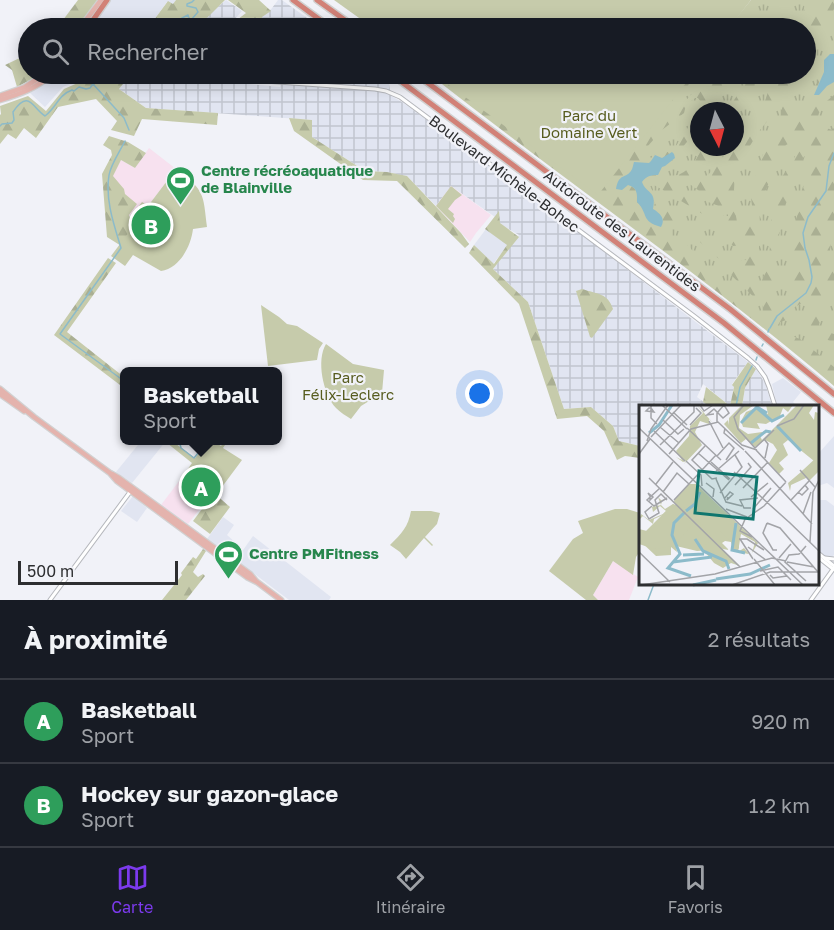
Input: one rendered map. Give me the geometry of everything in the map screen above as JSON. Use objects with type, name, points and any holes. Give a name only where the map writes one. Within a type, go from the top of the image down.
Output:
[{"type":"highway","points":[[93,18],[107,0]]},
{"type":"highway","points":[[293,0],[317,18]]},
{"type":"highway","points":[[317,0],[342,18]]},
{"type":"highway","name":"Autoroute des Laurentides","points":[[404,84],[724,323],[834,413]]},
{"type":"highway","name":"Autoroute des Laurentides","points":[[429,84],[722,302],[834,394]]},
{"type":"main road","points":[[92,18],[101,0]]},
{"type":"main road","points":[[0,96],[30,84]]},
{"type":"main road","points":[[0,100],[30,90],[39,84]]},
{"type":"main road","points":[[0,389],[110,473],[117,481],[132,489],[281,600]]},
{"type":"main road","points":[[0,394],[34,417]]},
{"type":"street","name":"Boulevard Michèle-Bohec","points":[[304,84],[372,89],[400,97],[748,358],[765,377],[775,405]]},
{"type":"street","points":[[50,600],[132,489]]},
{"type":"street","points":[[819,556],[834,568]]},
{"type":"street","points":[[819,556],[834,568]]},
{"type":"street","points":[[824,558],[834,559]]},
{"type":"street","points":[[811,600],[834,568]]},
{"type":"shaded area","points":[[111,0],[176,0],[173,5],[167,2],[155,18],[98,17]]},
{"type":"shaded area","points":[[226,0],[242,11],[236,18],[204,18]]},
{"type":"shaded area","points":[[278,0],[282,0],[307,18],[260,18],[269,12]]},
{"type":"shaded area","points":[[42,84],[70,84],[63,87],[45,107],[30,93]]},
{"type":"shaded area","points":[[123,84],[249,84],[280,87],[280,84],[389,84],[391,96],[517,185],[748,362],[732,384],[734,387],[730,405],[703,384],[697,397],[708,405],[639,405],[639,446],[619,441],[613,426],[591,407],[564,409],[528,302],[493,269],[519,235],[498,223],[495,217],[451,186],[436,206],[407,176],[404,178],[387,172],[365,171],[312,137],[312,120],[146,108],[119,89]]},
{"type":"shaded area","points":[[149,148],[176,169],[133,226],[125,194],[111,177],[121,160],[135,168]]},
{"type":"shaded area","points":[[451,186],[491,215],[470,242],[436,206]]},
{"type":"shaded area","points":[[486,229],[508,245],[493,264],[474,245]]},
{"type":"shaded area","points":[[756,369],[765,383],[772,405],[742,405],[745,388]]},
{"type":"shaded area","points":[[783,378],[801,392],[793,402],[796,405],[777,405],[772,384]]},
{"type":"shaded area","points":[[834,436],[834,488],[827,483],[819,486],[819,453]]},
{"type":"shaded area","points":[[138,445],[163,445],[132,483],[116,472]]},
{"type":"shaded area","points":[[183,476],[209,497],[188,524],[161,505]]},
{"type":"shaded area","points":[[133,496],[147,508],[137,522],[121,511]]},
{"type":"shaded area","points":[[826,500],[834,506],[834,555],[832,557],[827,557],[819,551],[819,502]]},
{"type":"shaded area","points":[[223,517],[234,525],[227,535],[237,544],[228,556],[207,539]]},
{"type":"shaded area","points":[[253,536],[331,597],[329,600],[289,600],[236,560]]},
{"type":"shaded area","points":[[613,561],[638,577],[629,600],[598,600],[593,595]]},
{"type":"green space","points":[[78,0],[98,0],[86,18],[64,18]]},
{"type":"green space","points":[[176,0],[225,0],[206,18],[155,18],[168,1],[173,4]]},
{"type":"green space","points":[[228,0],[259,0],[271,11],[262,18],[240,18],[246,13]]},
{"type":"green space","points":[[334,0],[751,0],[737,18],[359,18]]},
{"type":"green space","points":[[751,0],[834,0],[834,382],[598,195],[685,84],[816,84],[816,18],[736,18]]},
{"type":"green space","points":[[805,0],[834,0],[834,9],[816,43],[816,18],[803,18]]},
{"type":"green space","points":[[834,48],[834,54],[824,60],[822,75],[815,89],[819,95],[834,82],[824,92],[821,101],[828,100],[834,95],[834,101],[823,108],[818,120],[825,127],[832,130],[834,128],[834,232],[830,268],[834,270],[834,300],[800,304],[788,313],[792,315],[834,313],[834,324],[821,321],[819,324],[823,330],[834,334],[834,343],[795,321],[780,322],[779,328],[786,334],[800,339],[834,367],[834,386],[735,306],[442,84],[689,84],[674,107],[678,109],[701,84],[730,84],[714,102],[701,102],[695,98],[686,105],[684,113],[662,130],[639,158],[645,162],[657,152],[668,152],[676,146],[690,124],[690,138],[675,160],[660,172],[661,175],[679,175],[698,156],[713,156],[699,175],[700,179],[708,175],[724,156],[743,156],[735,169],[734,190],[737,222],[744,229],[749,227],[753,214],[750,189],[767,144],[779,122],[782,108],[778,108],[760,130],[744,155],[744,137],[758,122],[773,84],[796,84],[792,100],[794,117],[803,118],[810,112],[812,92],[818,81],[823,59]],"holes":[[[790,143],[794,149],[794,159],[776,188],[772,207],[768,264],[759,286],[756,278],[760,204],[784,146]],[[810,149],[814,154],[805,176],[792,244],[796,269],[788,298],[784,303],[778,302],[769,296],[769,289],[773,282],[777,242],[781,228],[781,211],[789,198],[803,158]],[[660,158],[672,160],[662,167],[659,173],[644,178],[642,182],[655,203],[653,209],[655,210],[647,221],[637,202],[635,189],[628,185],[624,175],[639,162],[647,163]],[[684,180],[698,190],[708,202],[728,212],[728,216],[722,216],[704,208],[693,198],[677,190],[677,181]],[[652,185],[716,222],[733,246],[744,245],[749,252],[746,260],[738,261],[722,252],[707,238],[697,234],[693,225],[682,219],[654,194],[650,186]],[[682,224],[763,306],[764,314],[761,315],[702,264],[689,246],[675,242],[671,228]]]},
{"type":"green space","points":[[18,59],[18,84],[23,84],[17,87],[12,70],[5,65]]},
{"type":"green space","points":[[75,84],[123,84],[119,89],[146,108],[218,113],[217,125],[142,119],[134,136],[111,130],[117,121],[96,99],[58,107],[36,138],[24,128],[16,139],[8,134],[0,144],[0,106],[28,96],[46,111],[64,89]]},
{"type":"green space","name":"Parc du Domaine Vert","points":[[448,84],[685,84],[598,195]]},
{"type":"green space","points":[[745,84],[756,84],[744,102],[733,102]]},
{"type":"green space","points":[[289,118],[312,120],[312,137],[365,171],[407,176],[469,244],[465,248],[397,181],[363,180],[294,131]]},
{"type":"green space","points":[[109,136],[128,142],[146,153],[135,168],[121,160],[113,176],[124,189],[125,194],[137,204],[129,215],[133,226],[126,249],[107,237],[102,174],[112,155],[111,150],[103,145]]},
{"type":"green space","points":[[176,169],[193,183],[201,194],[207,227],[193,229],[190,242],[183,255],[174,266],[168,269],[161,271],[133,255],[125,266],[111,256],[141,216],[135,211],[138,207],[144,211],[139,206],[142,202],[148,206]]},
{"type":"green space","points":[[451,186],[462,195],[448,209],[454,214],[453,223],[436,206]]},
{"type":"green space","points":[[499,211],[500,223],[519,237],[493,269],[528,302],[564,409],[591,407],[613,426],[619,441],[639,446],[639,458],[625,456],[617,460],[604,431],[587,416],[557,419],[519,304],[469,253],[474,245],[494,264],[507,245],[485,229]]},
{"type":"green space","points":[[108,258],[116,263],[67,332],[120,374],[120,385],[54,335]]},
{"type":"green space","points":[[582,289],[605,297],[613,309],[592,338],[576,291]]},
{"type":"green space","points":[[261,305],[287,324],[297,326],[323,343],[317,360],[268,366]]},
{"type":"green space","name":"Parc Félix-Leclerc","points":[[326,344],[353,364],[384,370],[382,393],[361,406],[351,419],[331,402],[324,386],[321,368]]},
{"type":"green space","points":[[748,362],[756,369],[745,388],[742,405],[730,405],[734,387],[732,385]]},
{"type":"green space","points":[[706,387],[729,405],[708,405],[703,402]]},
{"type":"green space","points":[[170,445],[177,445],[195,458],[206,445],[225,445],[223,448],[242,460],[213,499],[183,476],[192,463]]},
{"type":"green space","points":[[214,493],[230,507],[210,534],[193,521]]},
{"type":"green space","points":[[615,509],[627,509],[639,513],[639,552],[633,575],[613,561],[593,595],[598,600],[586,600],[549,571],[573,539],[583,533],[578,521]]},
{"type":"green space","points":[[411,511],[440,513],[437,524],[425,537],[433,545],[424,538],[406,559],[390,545],[404,529]]},
{"type":"green space","points":[[203,549],[206,551],[193,572],[198,577],[203,574],[205,576],[186,600],[162,600],[193,557],[196,559]]},
{"type":"water","points":[[830,54],[834,54],[834,82],[819,95],[814,95],[824,72],[824,60]]},
{"type":"water","points":[[672,152],[675,158],[662,167],[658,175],[649,176],[642,182],[654,198],[653,209],[663,219],[661,227],[647,220],[637,202],[634,188],[628,185],[622,190],[616,189],[620,178],[631,171],[634,162],[649,163],[655,155],[662,158]]},
{"type":"waterway","points":[[193,18],[198,12],[196,8],[187,6],[187,4],[194,0]]},
{"type":"waterway","points":[[182,18],[188,15],[189,18]]},
{"type":"waterway","points":[[93,84],[124,118],[129,130]]},
{"type":"waterway","points":[[0,126],[12,123],[13,112],[23,102],[31,102],[45,116],[67,92],[79,87],[90,88],[93,84]]},
{"type":"waterway","points":[[120,378],[60,334],[121,248],[111,212],[108,184],[112,166],[125,141]]},
{"type":"waterway","points":[[770,328],[777,316],[806,293],[811,283],[812,277],[803,233],[808,217],[826,191],[829,166],[834,153]]},
{"type":"waterway","points":[[736,405],[740,387],[752,366]]},
{"type":"waterway","points":[[180,445],[194,458],[204,445]]},
{"type":"waterway","points":[[648,600],[654,585]]},
{"type":"place","name":"Centre récréoaquatique de Blainville","points":[[180,206]]},
{"type":"place","name":"Hockey sur gazon-glace","points":[[151,225]]},
{"type":"place","name":"Basketball","points":[[201,487]]},
{"type":"place","name":"Centre PMFitness","points":[[228,580]]}]
